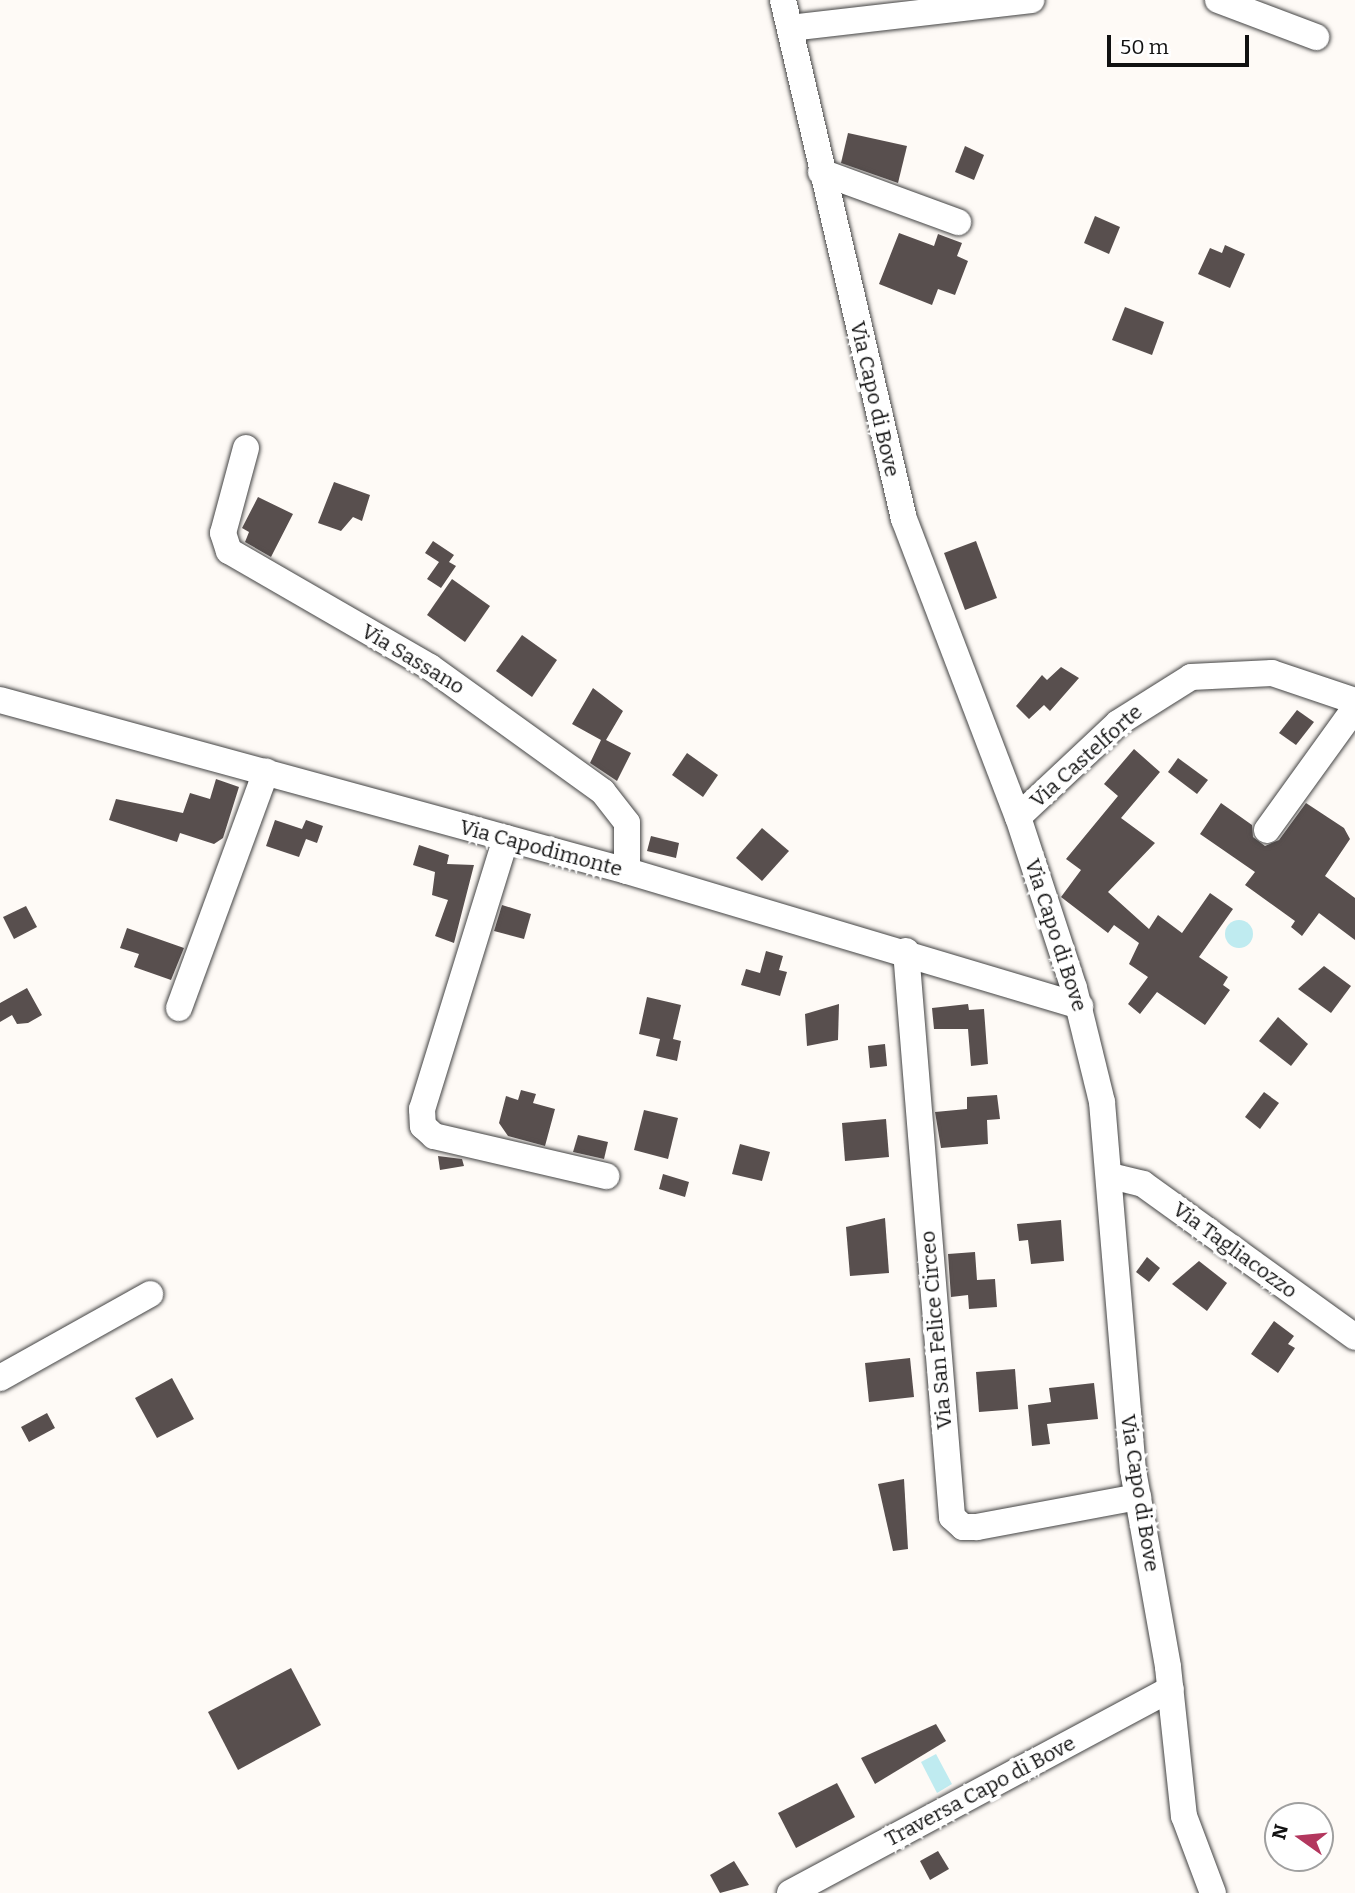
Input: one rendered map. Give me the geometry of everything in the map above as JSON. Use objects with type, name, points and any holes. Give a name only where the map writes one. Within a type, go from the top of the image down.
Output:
[{"type":"street","name":"Via Capo di Bove","points":[[783,0],[821,172],[906,526],[1018,817],[1080,1006],[1105,1117],[1138,1497],[1171,1689],[1184,1816],[1213,1893]]},
{"type":"street","points":[[790,28],[1031,0]]},
{"type":"street","points":[[1218,0],[1316,37]]},
{"type":"street","points":[[821,172],[958,222]]},
{"type":"street","name":"Via Sassano","points":[[246,448],[223,533],[229,551],[436,671],[603,792],[627,823],[627,871]]},
{"type":"street","name":"Via Castelforte","points":[[1018,817],[1118,723],[1191,677],[1272,673],[1355,701]]},
{"type":"street","name":"Via Capodimonte","points":[[0,700],[627,871],[906,951],[1080,1006]]},
{"type":"street","points":[[1267,830],[1355,708]]},
{"type":"street","points":[[179,1007],[266,772]]},
{"type":"street","points":[[506,838],[423,1126],[435,1136],[606,1176]]},
{"type":"street","name":"Via San Felice Circeo","points":[[906,951],[952,1517],[963,1527],[977,1527],[1138,1497]]},
{"type":"street","name":"Via Tagliacozzo","points":[[1111,1176],[1143,1184],[1355,1337]]},
{"type":"street","points":[[0,1378],[150,1294]]},
{"type":"street","name":"Traversa Capo di Bove","points":[[790,1893],[1171,1689]]},
{"type":"water","points":[[1239,920],[1249,924],[1253,934],[1249,944],[1239,948],[1229,944],[1225,934],[1229,924]]},
{"type":"water","points":[[936,1754],[952,1784],[937,1793],[921,1762]]},
{"type":"building","points":[[848,133],[907,146],[898,183],[841,163]]},
{"type":"building","points":[[965,146],[984,155],[974,180],[955,172]]},
{"type":"building","points":[[1095,216],[1120,227],[1109,254],[1084,243]]},
{"type":"building","points":[[899,233],[934,246],[938,234],[962,243],[957,256],[968,261],[955,295],[938,289],[932,305],[879,284]]},
{"type":"building","points":[[1225,245],[1245,254],[1230,288],[1198,274],[1210,248],[1222,253]]},
{"type":"building","points":[[1125,307],[1164,322],[1152,355],[1112,340]]},
{"type":"building","points":[[334,482],[370,495],[362,521],[353,517],[341,531],[318,523]]},
{"type":"building","points":[[258,497],[293,514],[271,557],[245,542],[249,532],[242,528]]},
{"type":"building","points":[[433,541],[454,555],[449,562],[456,566],[441,588],[427,579],[439,562],[425,553]]},
{"type":"building","points":[[976,541],[997,598],[965,610],[944,553]]},
{"type":"building","points":[[452,579],[490,606],[465,642],[427,615]]},
{"type":"building","points":[[522,635],[557,660],[532,697],[496,671]]},
{"type":"building","points":[[1061,667],[1079,678],[1050,711],[1044,705],[1029,719],[1016,706],[1042,675],[1047,680]]},
{"type":"building","points":[[593,688],[623,711],[606,740],[631,753],[617,781],[590,763],[601,740],[572,724]]},
{"type":"building","points":[[1297,710],[1314,722],[1296,745],[1279,733]]},
{"type":"building","points":[[1134,749],[1160,772],[1121,818],[1155,843],[1108,892],[1149,929],[1158,915],[1182,933],[1210,893],[1233,909],[1199,957],[1228,977],[1223,985],[1230,990],[1205,1025],[1157,992],[1140,1014],[1128,1004],[1148,977],[1129,964],[1139,943],[1114,925],[1108,933],[1061,897],[1081,870],[1066,859],[1118,796],[1104,784]]},
{"type":"building","points":[[687,753],[718,775],[703,797],[672,775]]},
{"type":"building","points":[[1178,758],[1208,780],[1197,794],[1168,772]]},
{"type":"building","points":[[216,779],[239,787],[223,838],[214,844],[180,833],[177,842],[109,820],[116,799],[183,813],[190,793],[210,799]]},
{"type":"building","points":[[1221,803],[1252,825],[1253,837],[1265,846],[1279,840],[1306,803],[1344,828],[1350,839],[1325,876],[1355,898],[1355,940],[1319,913],[1302,936],[1291,927],[1295,921],[1245,885],[1255,872],[1200,834]]},
{"type":"building","points":[[275,820],[302,829],[306,820],[323,826],[317,843],[306,839],[299,857],[266,846]]},
{"type":"building","points":[[762,828],[789,851],[762,881],[736,858]]},
{"type":"building","points":[[651,836],[679,843],[676,858],[647,851]]},
{"type":"building","points":[[419,845],[449,855],[447,864],[474,865],[454,943],[435,936],[448,900],[432,895],[435,872],[413,865]]},
{"type":"building","points":[[502,905],[531,914],[524,939],[494,931]]},
{"type":"building","points":[[26,906],[37,927],[14,939],[3,917]]},
{"type":"building","points":[[127,928],[184,948],[171,980],[134,967],[139,954],[120,948]]},
{"type":"building","points":[[766,951],[783,956],[779,970],[787,972],[780,996],[741,985],[746,969],[760,973]]},
{"type":"building","points":[[1324,966],[1351,986],[1331,1013],[1298,989]]},
{"type":"building","points":[[27,988],[42,1015],[28,1023],[17,1024],[12,1015],[0,1022],[0,1003]]},
{"type":"building","points":[[647,997],[681,1005],[673,1039],[681,1041],[677,1061],[656,1056],[660,1039],[639,1034]]},
{"type":"building","points":[[839,1004],[838,1040],[807,1046],[805,1014]]},
{"type":"building","points":[[968,1004],[969,1010],[984,1009],[988,1064],[971,1066],[968,1029],[934,1029],[932,1008]]},
{"type":"building","points":[[1278,1017],[1308,1044],[1291,1066],[1259,1041]]},
{"type":"building","points":[[885,1044],[887,1066],[870,1068],[868,1046]]},
{"type":"building","points":[[521,1090],[536,1094],[533,1103],[555,1109],[545,1146],[508,1136],[499,1123],[506,1096],[518,1100]]},
{"type":"building","points":[[1264,1092],[1279,1103],[1260,1129],[1245,1117]]},
{"type":"building","points":[[997,1095],[1000,1119],[987,1120],[988,1144],[941,1148],[935,1112],[967,1109],[967,1097]]},
{"type":"building","points":[[644,1110],[678,1118],[668,1159],[634,1150]]},
{"type":"building","points":[[886,1119],[889,1157],[845,1161],[842,1123]]},
{"type":"building","points":[[578,1135],[608,1142],[604,1159],[573,1152]]},
{"type":"building","points":[[740,1144],[770,1152],[762,1181],[732,1174]]},
{"type":"building","points":[[438,1156],[462,1159],[464,1166],[440,1170]]},
{"type":"building","points":[[663,1174],[689,1182],[685,1197],[659,1189]]},
{"type":"building","points":[[885,1218],[889,1273],[850,1276],[846,1227]]},
{"type":"building","points":[[1061,1220],[1064,1261],[1031,1264],[1028,1240],[1019,1241],[1017,1224]]},
{"type":"building","points":[[975,1252],[977,1280],[995,1279],[997,1307],[969,1309],[968,1295],[951,1297],[948,1254]]},
{"type":"building","points":[[1147,1257],[1160,1268],[1149,1282],[1136,1272]]},
{"type":"building","points":[[1199,1261],[1227,1283],[1207,1311],[1172,1284]]},
{"type":"building","points":[[1274,1321],[1294,1336],[1288,1344],[1295,1348],[1278,1373],[1251,1354]]},
{"type":"building","points":[[910,1358],[914,1397],[869,1402],[865,1363]]},
{"type":"building","points":[[1015,1369],[1018,1409],[979,1412],[976,1372]]},
{"type":"building","points":[[172,1378],[194,1419],[157,1438],[135,1398]]},
{"type":"building","points":[[1094,1383],[1098,1419],[1047,1424],[1050,1444],[1032,1446],[1028,1405],[1051,1402],[1049,1388]]},
{"type":"building","points":[[47,1413],[55,1428],[29,1442],[21,1427]]},
{"type":"building","points":[[904,1479],[908,1549],[893,1551],[878,1484]]},
{"type":"building","points":[[291,1668],[321,1725],[238,1770],[208,1712]]},
{"type":"building","points":[[936,1724],[946,1741],[875,1784],[861,1758]]},
{"type":"building","points":[[837,1783],[855,1817],[796,1848],[778,1813]]},
{"type":"building","points":[[938,1851],[949,1869],[930,1880],[920,1861]]},
{"type":"building","points":[[734,1861],[749,1885],[720,1893],[710,1875]]}]
